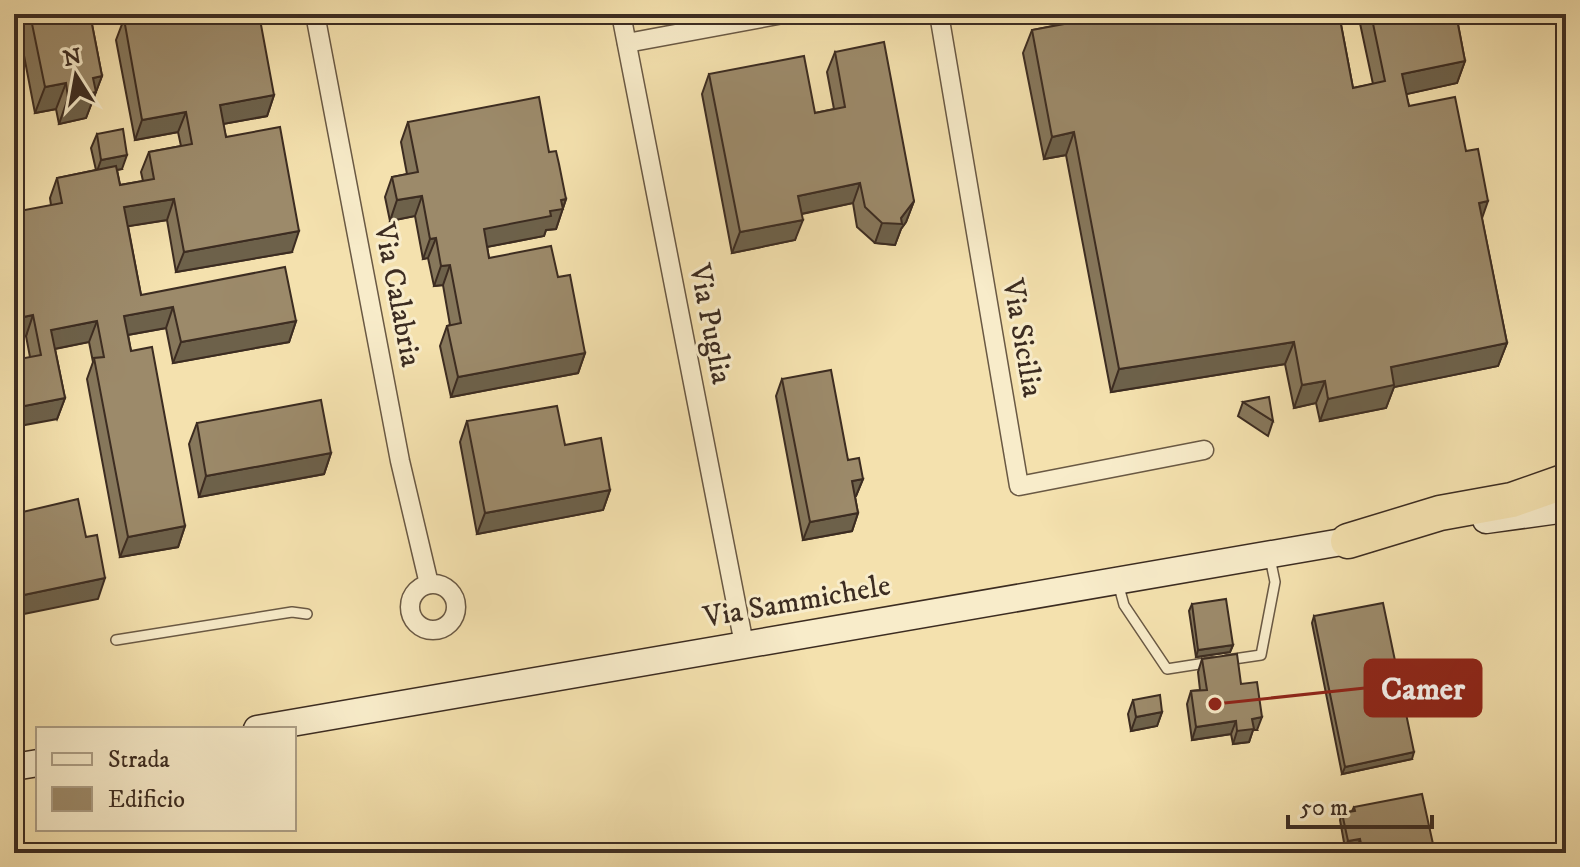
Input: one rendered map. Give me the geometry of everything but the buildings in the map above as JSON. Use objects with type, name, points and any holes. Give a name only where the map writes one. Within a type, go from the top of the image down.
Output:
[{"type":"highway","points":[[1348,541],[1440,513],[1512,500],[1566,481]]},
{"type":"main road","name":"Via Sammichele","points":[[268,727],[1117,579],[1566,509]]},
{"type":"main road","points":[[14,767],[36,763]]},
{"type":"street","name":"Via Calabria","points":[[315,14],[400,461],[429,584]]},
{"type":"street","name":"Via Puglia","points":[[621,14],[744,644]]},
{"type":"street","points":[[627,43],[783,14]]},
{"type":"street","name":"Via Sicilia","points":[[939,14],[1019,486],[1204,450]]},
{"type":"lane","points":[[1117,579],[1124,605],[1167,669],[1261,655],[1275,582],[1269,554]]},
{"type":"lane","points":[[116,640],[279,613],[307,614]]},
{"type":"place","name":"Camer","points":[[1215,704]]}]
